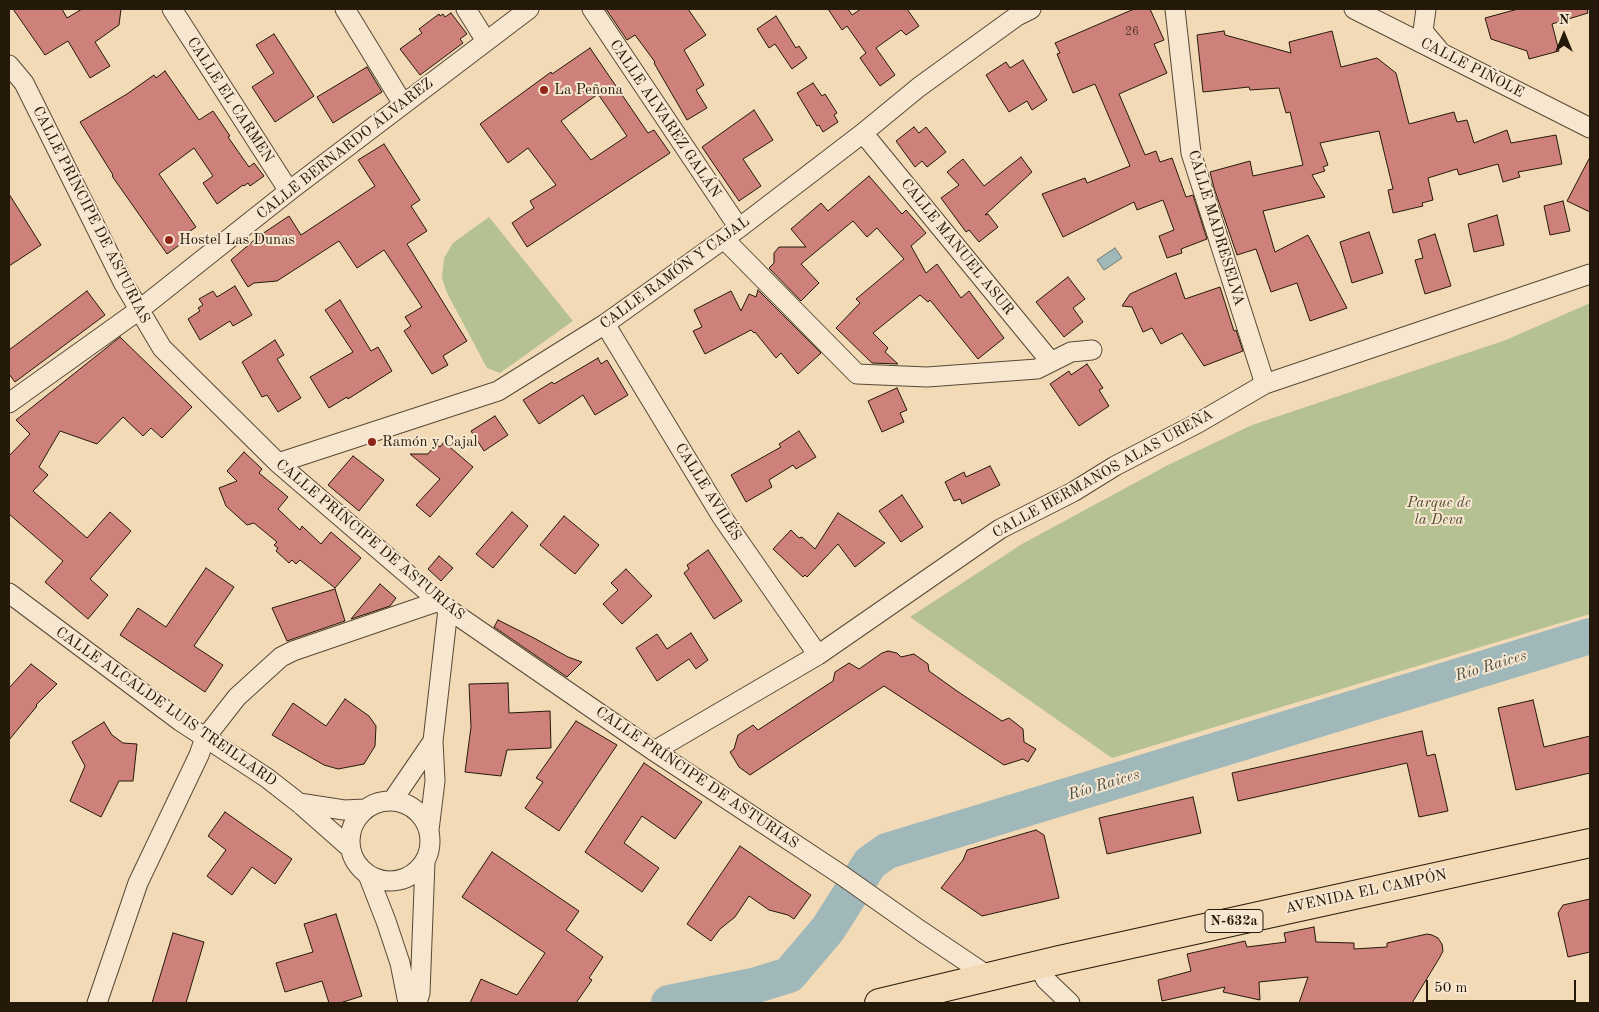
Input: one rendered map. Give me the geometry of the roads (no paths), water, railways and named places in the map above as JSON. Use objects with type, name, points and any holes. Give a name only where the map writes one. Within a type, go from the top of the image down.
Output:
[{"type":"main road","name":"AVENIDA EL CAMPÓN","points":[[879,1003],[1038,964],[1590,843]]},
{"type":"street","name":"CALLE EL CARMEN","points":[[172,9],[289,191]]},
{"type":"street","points":[[345,9],[403,104]]},
{"type":"street","points":[[466,9],[486,41]]},
{"type":"street","name":"CALLE BERNARDO ÁLVAREZ","points":[[9,403],[138,310],[289,191],[529,9]]},
{"type":"street","name":"CALLE ALVAREZ GALÁN","points":[[592,9],[731,234],[857,374],[927,378],[1037,369],[1071,352],[1092,350]]},
{"type":"street","name":"CALLE RAMÓN Y CAJAL","points":[[278,463],[498,391],[605,324],[731,234],[863,133],[919,87],[1017,16],[1031,9]]},
{"type":"street","name":"CALLE MADRESELVA","points":[[1175,9],[1191,153],[1265,384]]},
{"type":"street","name":"CALLE PIÑOLE","points":[[1354,9],[1590,128]]},
{"type":"street","points":[[1426,9],[1423,31],[1441,53]]},
{"type":"street","name":"CALLE PRÍNCIPE DE ASTURIAS","points":[[9,65],[24,83],[124,284],[162,348],[278,463],[443,605],[654,751],[844,876],[873,898],[988,976]]},
{"type":"street","name":"CALLE MANUEL ASUR","points":[[863,133],[1051,362]]},
{"type":"street","name":"CALLE HERMANOS ALAS UREÑA","points":[[654,751],[818,655],[1000,528],[1073,492],[1115,466],[1198,423],[1265,384],[1590,274]]},
{"type":"street","name":"CALLE AVILÉS","points":[[605,324],[722,517],[818,655]]},
{"type":"street","name":"CALLE ALCALDE LUIS TREILLARD","points":[[9,594],[205,738],[266,778],[299,803],[350,848]]},
{"type":"street","points":[[97,1003],[138,883],[199,755],[205,738],[237,697],[281,658],[293,652],[443,605],[433,741],[435,782],[429,830],[429,852],[425,862],[420,993],[417,1003]]},
{"type":"street","points":[[392,801],[433,741]]},
{"type":"street","points":[[425,862],[416,872],[405,879],[393,882],[380,880],[368,875],[356,863],[350,848],[349,837],[357,816],[365,809],[373,804],[392,801],[401,802],[419,812],[429,830]]},
{"type":"street","name":"CALLE ALCALDE LUIS TREILLARD","points":[[299,803],[344,810],[365,809]]},
{"type":"street","points":[[368,875],[400,963],[408,1003]]},
{"type":"street","points":[[1038,964],[1046,980],[1061,1000]]},
{"type":"water","points":[[1115,248],[1122,258],[1104,270],[1097,260]]},
{"type":"waterway","name":"Río Raices","points":[[669,1003],[753,986],[789,975],[828,929],[870,863],[887,851],[1590,636]]},
{"type":"place","name":"La Peñona","points":[[544,90]]},
{"type":"place","name":"Hostel Las Dunas","points":[[169,240]]},
{"type":"place","name":"Ramón y Cajal","points":[[372,442]]},
{"type":"park label","name":"Parque de la Deva","points":[[1439,512]]}]
